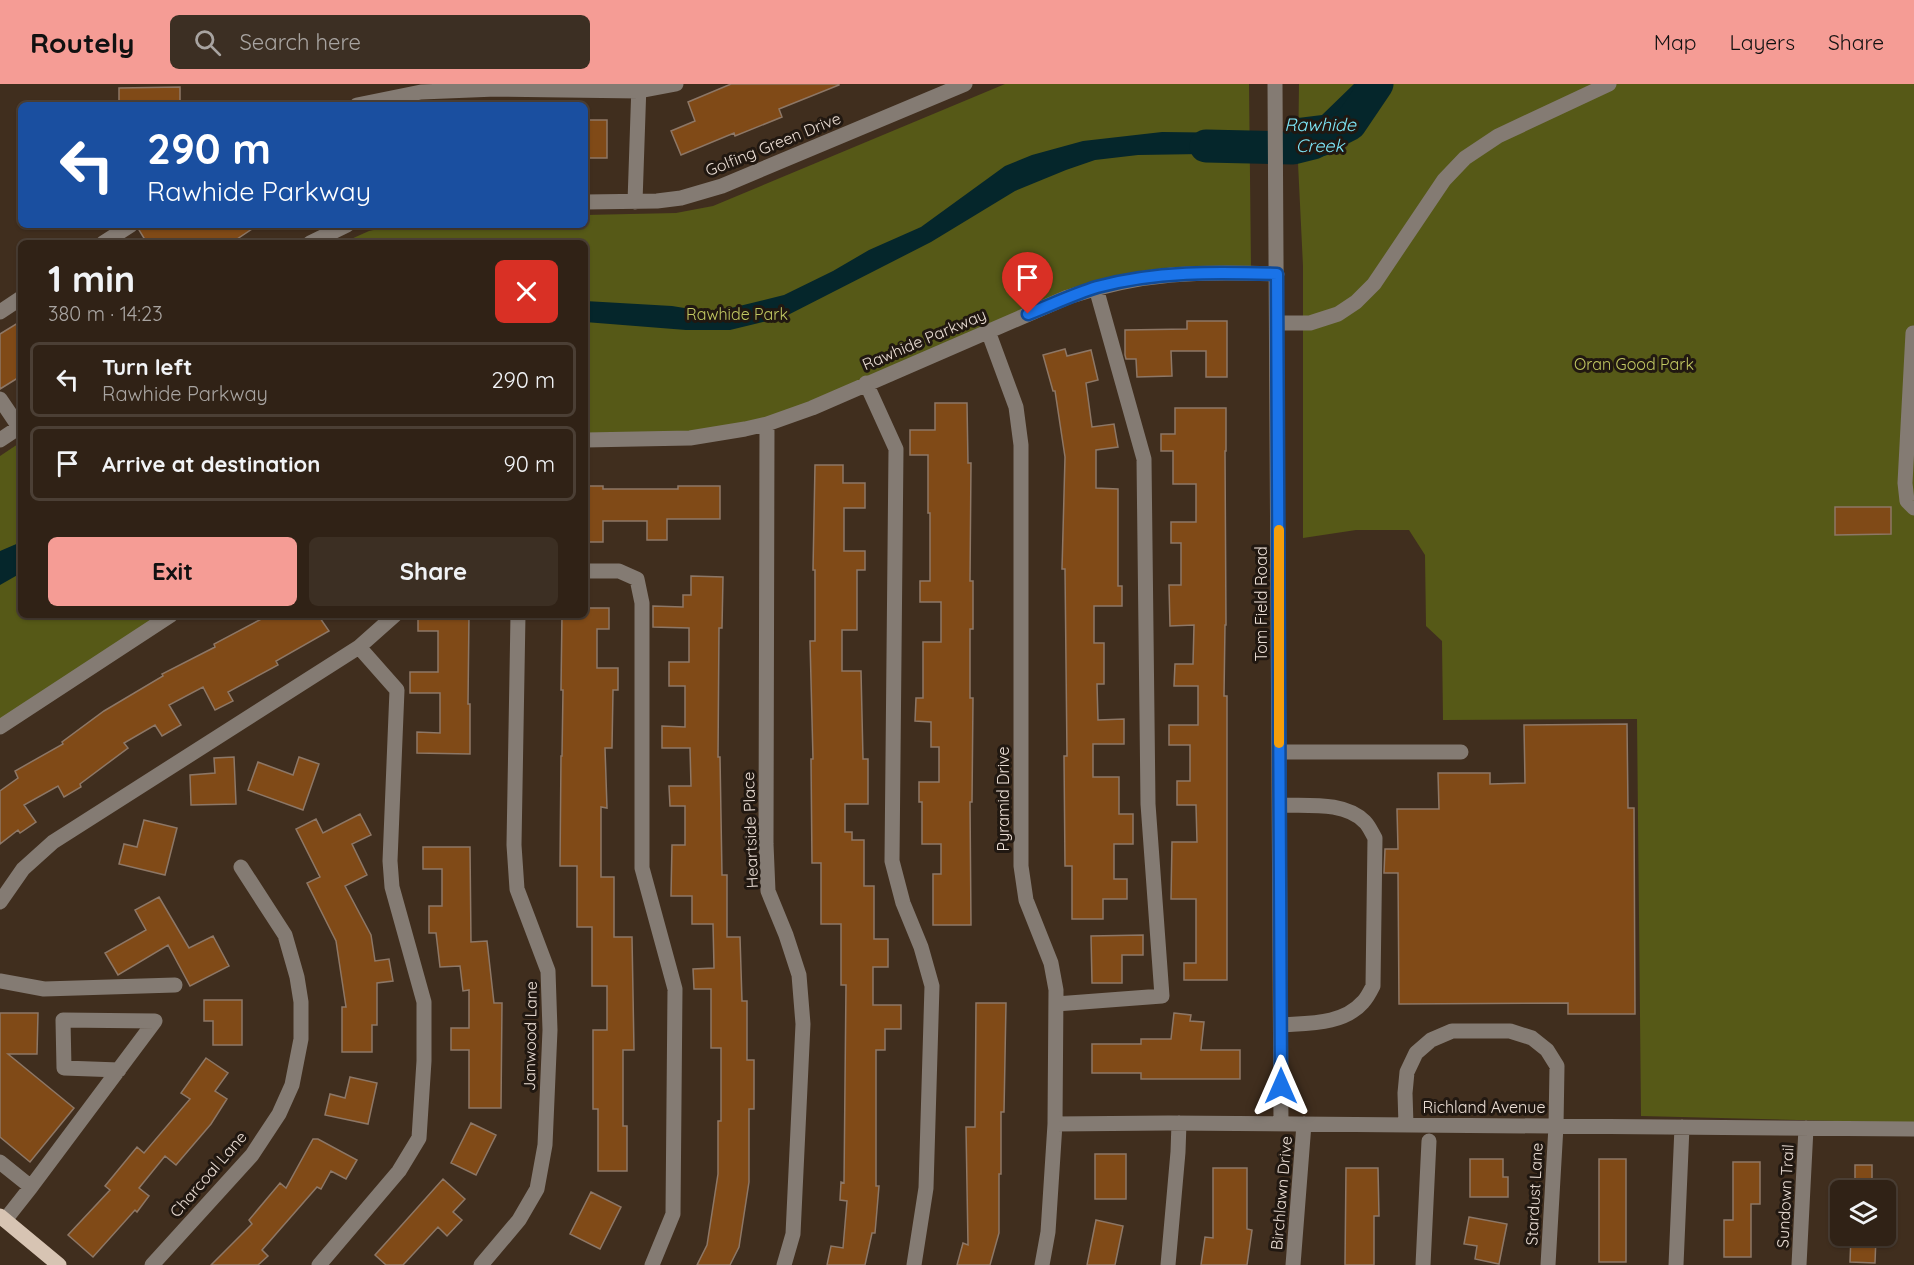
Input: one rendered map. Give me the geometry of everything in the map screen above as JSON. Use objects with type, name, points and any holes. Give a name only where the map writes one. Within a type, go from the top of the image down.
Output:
[{"type":"main road","points":[[3,1218],[59,1265]]},
{"type":"street","points":[[372,102],[420,92],[508,88],[639,87],[676,84]]},
{"type":"street","name":"Golfing Green Drive","points":[[588,202],[635,202],[681,198],[722,186],[965,84]]},
{"type":"street","name":"Tom Field Road","points":[[1275,84],[1281,1124]]},
{"type":"street","points":[[1277,323],[1310,323],[1338,314],[1356,302],[1374,284],[1444,180],[1465,158],[1498,136],[1610,84]]},
{"type":"street","points":[[635,202],[639,87]]},
{"type":"street","points":[[108,240],[126,228]]},
{"type":"street","points":[[316,240],[340,228]]},
{"type":"street","name":"Rawhide Parkway","points":[[588,440],[690,438],[767,424],[812,408],[1068,297],[1128,280],[1165,274],[1200,272],[1277,274]]},
{"type":"street","points":[[1056,1004],[1162,996],[1148,804],[1144,459],[1096,288]]},
{"type":"street","points":[[0,312],[18,300]]},
{"type":"street","name":"Pyramid Drive","points":[[988,332],[1016,407],[1021,445],[1021,866],[1026,900],[1051,963],[1056,990],[1055,1124],[1048,1232],[1042,1265]]},
{"type":"street","points":[[1913,333],[1905,483],[1907,501],[1914,508]]},
{"type":"street","points":[[866,383],[896,449],[892,861],[903,903],[921,947],[932,986],[926,1188],[915,1265]]},
{"type":"street","points":[[0,399],[18,424]]},
{"type":"street","name":"Heartside Place","points":[[767,424],[766,844],[768,891],[799,975],[803,1024],[793,1234],[784,1265]]},
{"type":"street","points":[[0,440],[18,428]]},
{"type":"street","points":[[588,571],[620,571],[637,579],[642,603],[642,868],[675,989],[673,1214],[652,1265]]},
{"type":"street","points":[[0,727],[166,618]]},
{"type":"street","points":[[0,902],[23,869],[53,842],[359,647],[391,618]]},
{"type":"street","name":"Janwood Lane","points":[[481,1265],[519,1221],[537,1189],[545,1145],[550,1030],[548,970],[517,889],[514,845],[518,618]]},
{"type":"street","points":[[319,1265],[399,1171],[419,1138],[424,1062],[424,1002],[391,878],[397,690],[359,647]]},
{"type":"street","points":[[1280,752],[1461,752]]},
{"type":"street","points":[[1280,805],[1326,807],[1349,811],[1366,823],[1375,838],[1373,986],[1362,1004],[1345,1015],[1325,1022],[1281,1024]]},
{"type":"street","name":"Charcoal Lane","points":[[152,1265],[252,1155],[279,1114],[292,1085],[301,1039],[301,1002],[297,977],[285,934],[241,867]]},
{"type":"street","points":[[0,981],[45,988],[175,985]]},
{"type":"street","points":[[3,1218],[31,1187],[119,1070],[155,1021],[63,1020],[64,1068],[119,1070]]},
{"type":"street","name":"Stardust Lane","points":[[1406,1125],[1407,1072],[1416,1053],[1431,1040],[1452,1031],[1510,1031],[1532,1038],[1547,1050],[1557,1066],[1548,1265]]},
{"type":"street","points":[[1168,1265],[1179,1123]]},
{"type":"street","name":"Richland Avenue","points":[[1055,1124],[1914,1129]]},
{"type":"street","name":"Birchlawn Drive","points":[[1293,1265],[1304,1124]]},
{"type":"street","points":[[1676,1265],[1682,1127]]},
{"type":"street","name":"Sundown Trail","points":[[1800,1265],[1806,1128]]},
{"type":"street","points":[[1423,1265],[1430,1141]]},
{"type":"street","points":[[0,1162],[31,1187]]},
{"type":"green space","name":"Rawhide Park","points":[[1005,84],[1249,84],[1251,268],[1154,271],[767,420],[691,433],[588,435],[588,240],[349,240],[382,228],[588,228],[588,215],[676,213],[713,206]]},
{"type":"green space","name":"Oran Good Park","points":[[1299,84],[1914,84],[1914,1123],[1641,1116],[1637,719],[1443,720],[1442,641],[1426,626],[1425,555],[1409,530],[1356,530],[1303,538],[1303,266],[1298,163]]},
{"type":"green space","points":[[18,444],[18,618],[157,618],[0,721],[0,456]]},
{"type":"water","name":"Rawhide Creek","points":[[1354,84],[1389,84],[1377,110],[1349,140],[1331,154],[1298,163],[1298,118],[1322,115]]},
{"type":"water","name":"Rawhide Creek","points":[[1162,132],[1249,133],[1250,160],[1202,154],[1138,155],[1095,160],[1015,191],[931,242],[784,317],[730,330],[686,330],[588,322],[588,301],[672,306],[703,311],[727,309],[784,295],[869,250],[921,227],[1005,166],[1032,155],[1083,141]]},
{"type":"water","points":[[18,543],[18,575],[0,585],[0,551]]},
{"type":"building","points":[[731,84],[839,85],[779,109],[782,117],[735,136],[734,133],[681,155],[671,131],[695,121],[688,102]]},
{"type":"building","points":[[180,87],[180,102],[119,102],[119,88]]},
{"type":"building","points":[[588,120],[607,120],[607,158],[588,158]]},
{"type":"building","points":[[140,228],[254,228],[236,240],[145,240]]},
{"type":"building","points":[[1187,321],[1227,321],[1227,377],[1206,377],[1206,351],[1171,351],[1172,376],[1137,377],[1136,359],[1126,359],[1125,330],[1187,329]]},
{"type":"building","points":[[18,323],[18,378],[0,389],[0,334]]},
{"type":"building","points":[[1065,349],[1067,356],[1091,350],[1098,380],[1086,383],[1092,427],[1114,424],[1118,447],[1096,450],[1096,488],[1118,489],[1118,586],[1122,586],[1122,606],[1094,606],[1094,643],[1104,643],[1104,684],[1097,684],[1098,720],[1124,719],[1124,744],[1093,744],[1093,777],[1119,777],[1119,814],[1133,814],[1133,844],[1114,844],[1114,879],[1127,879],[1127,899],[1103,899],[1103,919],[1072,919],[1072,866],[1065,866],[1064,756],[1067,756],[1065,569],[1062,569],[1065,457],[1055,391],[1053,391],[1043,355]]},
{"type":"building","points":[[935,403],[967,403],[968,463],[971,463],[970,581],[973,581],[973,629],[970,629],[970,698],[973,698],[972,802],[970,802],[971,925],[933,925],[933,874],[941,874],[941,844],[922,844],[922,802],[919,802],[919,782],[939,782],[939,747],[931,747],[931,722],[915,721],[916,698],[923,698],[923,642],[941,642],[941,602],[920,602],[920,581],[930,581],[928,455],[910,455],[910,430],[935,430]]},
{"type":"building","points":[[1175,408],[1226,408],[1224,696],[1227,696],[1227,980],[1184,980],[1184,963],[1196,963],[1196,899],[1171,899],[1172,842],[1197,842],[1196,805],[1177,805],[1177,781],[1190,781],[1190,745],[1169,745],[1169,725],[1198,725],[1198,686],[1174,686],[1175,664],[1193,664],[1194,625],[1170,626],[1169,585],[1181,585],[1181,543],[1171,543],[1171,522],[1196,522],[1196,484],[1173,484],[1173,451],[1161,451],[1161,434],[1175,434]]},
{"type":"building","points":[[815,465],[843,465],[843,483],[865,483],[865,508],[844,508],[844,551],[865,551],[865,570],[857,570],[857,630],[842,630],[842,671],[861,671],[863,759],[868,759],[868,804],[845,804],[845,832],[852,832],[852,840],[864,840],[864,886],[874,886],[874,939],[888,939],[888,967],[873,967],[873,1005],[901,1005],[901,1029],[885,1029],[885,1050],[876,1050],[876,1186],[879,1186],[875,1233],[872,1233],[865,1265],[827,1265],[831,1246],[843,1248],[847,1201],[840,1200],[841,1182],[844,1183],[846,985],[841,985],[841,924],[821,924],[821,863],[812,863],[811,759],[813,759],[810,641],[815,641],[815,570],[813,570]]},
{"type":"building","points":[[588,486],[603,486],[603,489],[678,489],[678,486],[720,486],[720,519],[667,519],[667,540],[647,540],[647,521],[603,521],[603,542],[588,542]]},
{"type":"building","points":[[1835,507],[1891,507],[1891,534],[1835,535]]},
{"type":"building","points":[[691,576],[723,577],[722,628],[719,628],[718,757],[720,757],[722,875],[727,875],[727,937],[740,937],[742,1001],[747,1001],[747,1060],[754,1060],[754,1109],[749,1109],[749,1182],[739,1247],[730,1265],[697,1265],[707,1245],[718,1174],[721,1048],[711,1048],[711,989],[694,989],[693,969],[714,968],[713,924],[692,924],[692,896],[671,896],[672,845],[685,845],[685,806],[670,806],[669,786],[691,786],[690,748],[662,748],[662,726],[685,727],[685,686],[669,686],[669,662],[689,662],[689,628],[653,627],[653,606],[683,607],[683,595],[691,595]]},
{"type":"building","points":[[588,608],[609,608],[609,629],[597,629],[597,668],[618,668],[618,690],[613,690],[612,748],[605,748],[607,808],[601,807],[601,877],[614,877],[614,937],[632,937],[634,1050],[623,1050],[623,1126],[627,1126],[627,1171],[598,1171],[598,1109],[593,1109],[593,1030],[607,1030],[607,986],[592,986],[592,927],[577,927],[577,866],[560,866],[563,690],[561,690],[562,618],[588,618]]},
{"type":"building","points":[[263,618],[320,618],[329,631],[276,661],[278,665],[228,692],[233,701],[215,710],[203,687],[169,705],[181,725],[162,736],[155,725],[124,743],[128,748],[80,784],[81,787],[64,797],[58,786],[24,805],[36,822],[20,833],[18,830],[0,844],[0,791],[18,778],[15,771],[63,744],[62,742],[104,711],[163,676],[162,674],[215,647],[214,644]]},
{"type":"building","points":[[418,618],[469,618],[470,754],[417,753],[417,732],[440,733],[440,693],[410,693],[410,672],[438,672],[438,631],[418,631]]},
{"type":"building","points":[[1627,724],[1628,808],[1634,808],[1635,1014],[1568,1014],[1568,1003],[1399,1004],[1398,873],[1384,873],[1385,849],[1398,849],[1397,809],[1439,809],[1438,773],[1490,773],[1490,784],[1525,783],[1524,725]]},
{"type":"building","points":[[234,757],[236,804],[191,805],[190,775],[215,773],[214,758]]},
{"type":"building","points":[[299,757],[319,764],[303,810],[248,790],[258,762],[293,775]]},
{"type":"building","points":[[360,814],[371,835],[352,844],[367,875],[345,886],[371,935],[375,961],[389,959],[393,981],[377,983],[377,1025],[372,1025],[372,1052],[342,1052],[342,1007],[346,1007],[336,941],[307,883],[320,877],[296,829],[316,819],[323,833]]},
{"type":"building","points":[[144,820],[177,828],[165,875],[119,864],[124,844],[137,847]]},
{"type":"building","points":[[423,847],[470,847],[471,942],[487,941],[494,1003],[502,1003],[501,1108],[469,1108],[469,1050],[451,1050],[451,1028],[469,1028],[469,990],[463,991],[460,966],[440,967],[436,933],[429,933],[429,906],[442,906],[442,869],[423,869]]},
{"type":"building","points":[[159,897],[189,948],[213,936],[229,966],[190,986],[168,945],[118,975],[105,953],[146,930],[135,910]]},
{"type":"building","points":[[1143,935],[1143,955],[1122,955],[1122,983],[1092,983],[1091,936]]},
{"type":"building","points":[[204,1000],[242,1000],[242,1045],[213,1045],[213,1021],[204,1021]]},
{"type":"building","points":[[976,1003],[1006,1003],[999,1233],[990,1265],[957,1265],[963,1243],[968,1245],[966,1127],[975,1127]]},
{"type":"building","points":[[0,1013],[38,1013],[37,1054],[8,1054],[74,1108],[30,1162],[0,1137]]},
{"type":"building","points":[[1174,1013],[1191,1015],[1190,1021],[1204,1022],[1201,1050],[1240,1050],[1240,1079],[1141,1079],[1141,1073],[1092,1073],[1092,1044],[1141,1044],[1141,1039],[1171,1039]]},
{"type":"building","points":[[206,1058],[228,1073],[215,1091],[227,1099],[211,1124],[176,1165],[165,1156],[139,1188],[149,1196],[137,1212],[135,1210],[93,1257],[68,1235],[110,1190],[105,1186],[137,1147],[144,1153],[190,1099],[181,1093]]},
{"type":"building","points":[[350,1077],[377,1083],[368,1124],[325,1115],[330,1094],[345,1098]]},
{"type":"building","points":[[471,1123],[496,1135],[476,1175],[451,1163]]},
{"type":"building","points":[[313,1139],[318,1139],[357,1160],[346,1179],[331,1171],[321,1189],[317,1187],[262,1250],[268,1256],[258,1265],[211,1265],[252,1224],[249,1220],[280,1183],[286,1188]]},
{"type":"building","points":[[1095,1154],[1126,1154],[1126,1199],[1095,1199]]},
{"type":"building","points":[[1470,1159],[1503,1159],[1503,1177],[1508,1177],[1508,1197],[1470,1197]]},
{"type":"building","points":[[1599,1159],[1626,1159],[1626,1262],[1599,1262]]},
{"type":"building","points":[[1733,1162],[1760,1162],[1760,1204],[1751,1204],[1751,1257],[1724,1257],[1724,1220],[1733,1220]]},
{"type":"building","points":[[1855,1165],[1872,1165],[1872,1180],[1855,1180]]},
{"type":"building","points":[[1213,1168],[1247,1168],[1247,1229],[1252,1230],[1247,1265],[1201,1265],[1205,1237],[1213,1238]]},
{"type":"building","points":[[1346,1168],[1378,1168],[1379,1216],[1374,1216],[1374,1265],[1345,1265]]},
{"type":"building","points":[[443,1179],[465,1199],[453,1212],[462,1220],[447,1236],[438,1227],[403,1265],[386,1265],[375,1255]]},
{"type":"building","points":[[591,1192],[621,1207],[600,1249],[570,1234]]},
{"type":"building","points":[[1469,1217],[1507,1224],[1499,1264],[1475,1259],[1477,1246],[1464,1244]]},
{"type":"building","points":[[1096,1220],[1123,1226],[1115,1265],[1087,1265]]},
{"type":"building","points":[[1851,1246],[1876,1246],[1875,1263],[1850,1262]]},
{"type":"waterway","name":"Rawhide Creek","points":[[1206,146],[1293,148],[1313,143],[1350,124],[1377,84]]},
{"type":"slow traffic","points":[[1279,530],[1279,743]]},
{"type":"route","points":[[1028,314],[1082,292],[1128,280],[1165,274],[1200,272],[1277,274],[1281,1086]]}]
